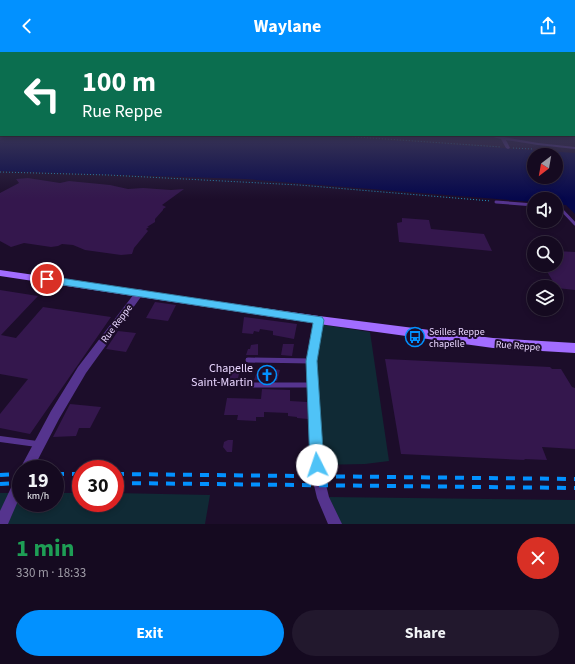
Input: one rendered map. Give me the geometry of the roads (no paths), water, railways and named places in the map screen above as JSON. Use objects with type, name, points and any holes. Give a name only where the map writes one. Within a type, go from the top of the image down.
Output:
[{"type":"main road","points":[[0,273],[140,292]]},
{"type":"main road","name":"Rue Reppe","points":[[140,292],[319,320],[493,343],[575,348]]},
{"type":"street","name":"Rue Reppe","points":[[31,460],[82,370],[140,292]]},
{"type":"street","points":[[319,320],[312,361],[312,385],[319,485],[323,498],[335,524]]},
{"type":"street","points":[[1,524],[12,499]]},
{"type":"lane","points":[[496,202],[527,204]]},
{"type":"lane","points":[[563,211],[575,224]]},
{"type":"lane","points":[[248,360],[312,361]]},
{"type":"lane","points":[[250,385],[312,385]]},
{"type":"lane","points":[[0,439],[39,444]]},
{"type":"railway","points":[[0,475],[12,474]]},
{"type":"railway","points":[[64,474],[72,474]]},
{"type":"railway","points":[[124,474],[575,479]]},
{"type":"railway","points":[[0,484],[12,483]]},
{"type":"railway","points":[[64,483],[72,483]]},
{"type":"railway","points":[[124,483],[575,488]]},
{"type":"place","name":"Seilles Reppe chapelle","points":[[415,337]]},
{"type":"place","name":"Chapelle Saint-Martin","points":[[267,375]]}]
